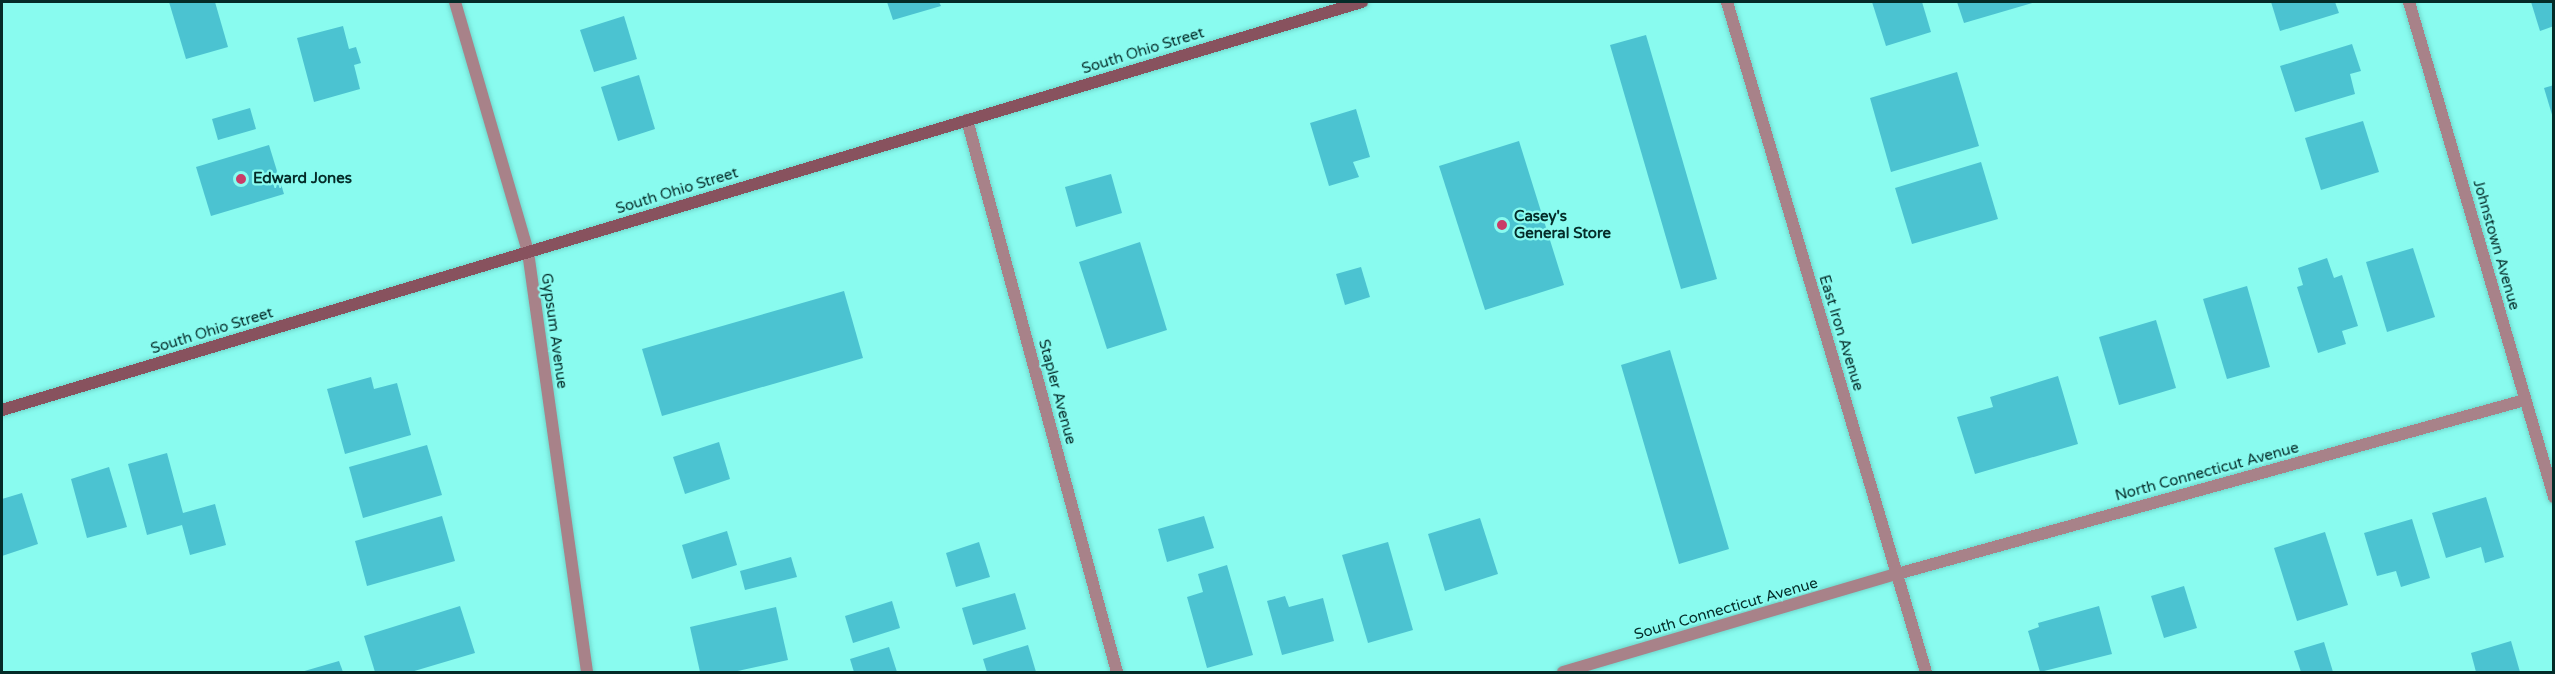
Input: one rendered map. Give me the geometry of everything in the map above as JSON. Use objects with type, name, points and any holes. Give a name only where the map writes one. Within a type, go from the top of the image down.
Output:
[{"type":"main road","name":"South Ohio Street","points":[[2,410],[1362,2]]},
{"type":"street","name":"Gypsum Avenue","points":[[455,2],[528,252],[587,672]]},
{"type":"street","name":"East Iron Avenue","points":[[1727,2],[1926,672]]},
{"type":"street","name":"Johnstown Avenue","points":[[2409,2],[2553,497]]},
{"type":"street","name":"Stapler Avenue","points":[[967,120],[1117,672]]},
{"type":"street","name":"North Connecticut Avenue","points":[[1897,574],[2525,400]]},
{"type":"street","name":"South Connecticut Avenue","points":[[1563,672],[1897,574]]},
{"type":"building","points":[[169,2],[215,2],[228,47],[186,59]]},
{"type":"building","points":[[887,2],[939,2],[941,6],[893,20]]},
{"type":"building","points":[[1872,2],[1922,2],[1931,32],[1886,46]]},
{"type":"building","points":[[1957,2],[2036,2],[1964,23]]},
{"type":"building","points":[[2271,2],[2335,2],[2339,13],[2280,31]]},
{"type":"building","points":[[2531,2],[2554,2],[2554,26],[2540,31]]},
{"type":"building","points":[[624,16],[637,59],[594,72],[580,30]]},
{"type":"building","points":[[343,26],[349,49],[356,47],[361,63],[354,65],[360,89],[314,102],[297,38]]},
{"type":"building","points":[[1646,35],[1717,279],[1681,289],[1610,45]]},
{"type":"building","points":[[2352,44],[2361,71],[2350,74],[2355,94],[2295,112],[2280,66]]},
{"type":"building","points":[[1957,72],[1979,146],[1891,172],[1870,98]]},
{"type":"building","points":[[639,75],[655,129],[618,141],[601,87]]},
{"type":"building","points":[[2554,85],[2554,118],[2553,118],[2544,88]]},
{"type":"building","points":[[250,108],[256,129],[218,140],[212,119]]},
{"type":"building","points":[[1356,109],[1370,157],[1353,162],[1359,177],[1329,186],[1310,123]]},
{"type":"building","points":[[2363,121],[2379,172],[2321,190],[2305,138]]},
{"type":"building","name":"Casey's General Store","points":[[1519,141],[1564,285],[1485,310],[1439,166]]},
{"type":"building","points":[[269,145],[284,194],[211,216],[196,167]]},
{"type":"building","points":[[1981,162],[1998,219],[1912,244],[1895,188]]},
{"type":"building","points":[[1111,174],[1122,213],[1076,227],[1065,187]]},
{"type":"building","points":[[1140,242],[1167,330],[1107,349],[1079,262]]},
{"type":"building","points":[[2413,248],[2435,317],[2387,332],[2366,262]]},
{"type":"building","points":[[2327,258],[2334,278],[2342,275],[2358,326],[2342,331],[2346,344],[2318,353],[2297,287],[2303,285],[2298,268]]},
{"type":"building","points":[[1361,267],[1370,297],[1345,305],[1336,274]]},
{"type":"building","points":[[2247,286],[2270,367],[2227,379],[2203,299]]},
{"type":"building","points":[[844,291],[863,358],[662,416],[642,349]]},
{"type":"building","points":[[2156,320],[2176,388],[2119,405],[2099,337]]},
{"type":"building","points":[[1670,350],[1729,549],[1679,564],[1621,365]]},
{"type":"building","points":[[2058,376],[2078,444],[1975,474],[1957,417],[1993,407],[1990,397]]},
{"type":"building","points":[[371,377],[374,389],[397,383],[411,435],[345,454],[327,389]]},
{"type":"building","points":[[719,442],[730,479],[685,494],[673,457]]},
{"type":"building","points":[[427,445],[442,495],[363,518],[349,467]]},
{"type":"building","points":[[167,453],[183,513],[215,504],[226,545],[190,555],[182,525],[147,535],[128,464]]},
{"type":"building","points":[[109,467],[127,527],[87,538],[71,479]]},
{"type":"building","points":[[22,493],[38,544],[2,556],[2,499]]},
{"type":"building","points":[[2486,497],[2504,557],[2485,563],[2481,547],[2446,558],[2432,513]]},
{"type":"building","points":[[442,516],[455,561],[367,586],[355,541]]},
{"type":"building","points":[[1204,516],[1214,548],[1167,562],[1158,529]]},
{"type":"building","points":[[1480,518],[1498,574],[1445,591],[1428,534]]},
{"type":"building","points":[[2412,519],[2430,578],[2401,587],[2396,571],[2377,576],[2364,533]]},
{"type":"building","points":[[727,531],[737,565],[692,579],[682,545]]},
{"type":"building","points":[[2325,532],[2348,605],[2297,621],[2274,548]]},
{"type":"building","points":[[979,542],[990,577],[956,587],[946,553]]},
{"type":"building","points":[[1388,542],[1413,630],[1368,643],[1342,555]]},
{"type":"building","points":[[791,557],[797,577],[745,590],[740,571]]},
{"type":"building","points":[[1227,565],[1253,655],[1207,668],[1187,597],[1203,592],[1198,574]]},
{"type":"building","points":[[2184,586],[2197,628],[2164,638],[2151,596]]},
{"type":"building","points":[[1015,593],[1026,629],[973,645],[962,608]]},
{"type":"building","points":[[1285,596],[1289,607],[1323,598],[1334,641],[1282,655],[1267,601]]},
{"type":"building","points":[[892,601],[900,628],[853,643],[845,616]]},
{"type":"building","points":[[460,606],[475,653],[411,672],[375,672],[364,636]]},
{"type":"building","points":[[2099,606],[2112,654],[2040,672],[2028,631],[2039,627],[2038,623]]},
{"type":"building","points":[[776,607],[788,660],[733,672],[700,672],[690,627]]},
{"type":"building","points":[[2511,641],[2520,672],[2476,672],[2471,653]]},
{"type":"building","points":[[2324,642],[2333,672],[2301,672],[2294,651]]},
{"type":"building","points":[[1028,645],[1036,672],[987,672],[983,659]]},
{"type":"building","points":[[889,647],[897,672],[854,672],[850,659]]},
{"type":"building","points":[[339,661],[343,672],[301,672]]},
{"type":"place","name":"Edward Jones","points":[[241,179]]},
{"type":"place","name":"Casey's General Store","points":[[1502,225]]}]
